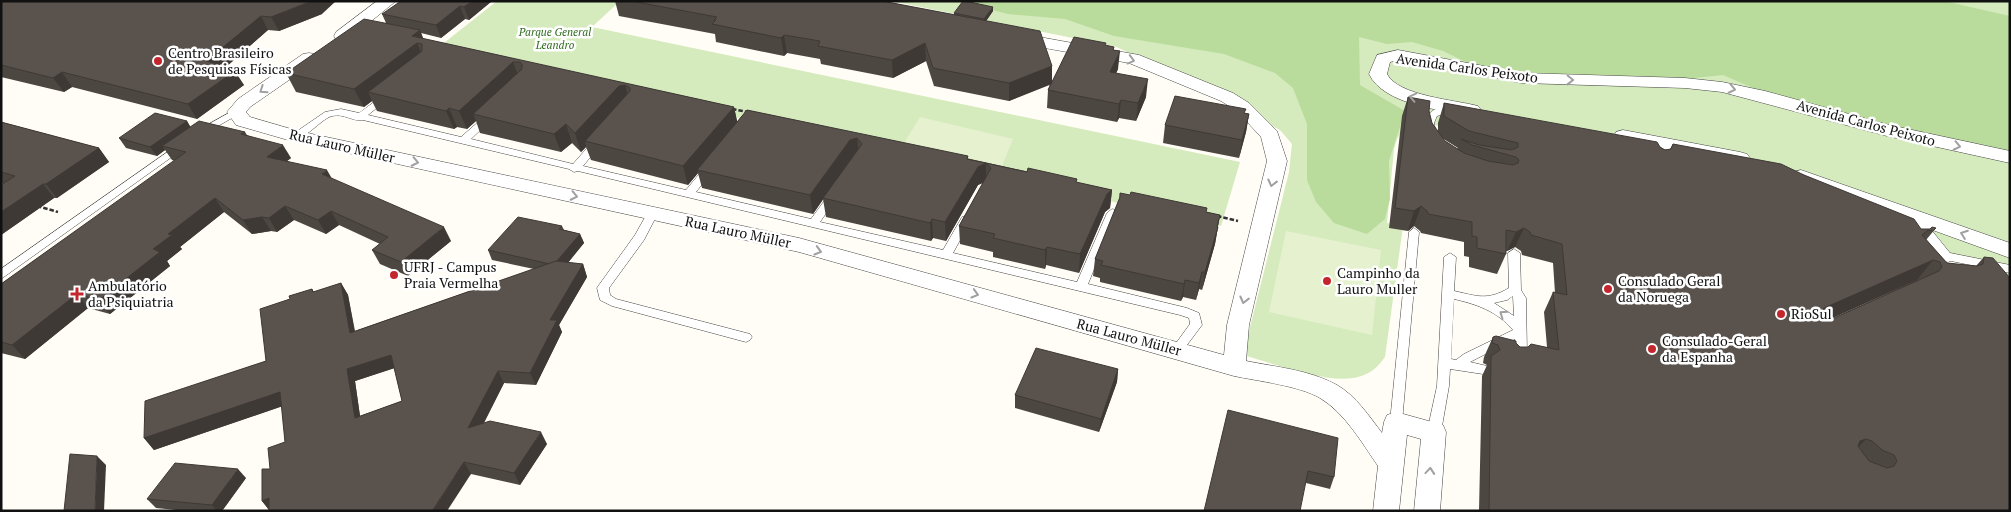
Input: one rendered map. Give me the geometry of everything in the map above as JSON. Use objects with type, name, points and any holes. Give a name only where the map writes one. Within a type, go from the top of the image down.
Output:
[{"type":"street","points":[[236,112],[244,103],[353,28],[388,1]]},
{"type":"street","points":[[353,28],[374,30]]},
{"type":"street","points":[[1000,34],[1133,59],[1227,97],[1243,106],[1270,136],[1278,161],[1238,325],[1234,367]]},
{"type":"street","name":"Avenida Carlos Peixoto","points":[[1490,113],[1399,93],[1387,87],[1380,80],[1378,73],[1383,59],[1398,55],[1410,56],[1521,78],[1685,83],[1722,87],[1888,130],[2010,157]]},
{"type":"street","name":"Rua Lauro Müller","points":[[236,112],[243,121],[295,136],[799,245],[1234,367],[1307,383],[1329,392],[1352,412],[1391,462]]},
{"type":"street","points":[[1607,133],[1647,144],[1703,149],[1753,161]]},
{"type":"street","points":[[1780,169],[1839,189],[1897,216],[2010,251]]},
{"type":"street","points":[[1386,511],[1396,422],[1434,432],[1427,511]]},
{"type":"lane","points":[[359,118],[396,89]]},
{"type":"lane","points":[[1433,140],[1430,123],[1433,114],[1442,110],[1461,108]]},
{"type":"lane","points":[[462,142],[496,110]]},
{"type":"lane","points":[[3,272],[188,140],[236,112]]},
{"type":"lane","points":[[295,136],[328,114],[341,112],[359,118],[1183,311],[1195,316],[1196,325],[1177,350]]},
{"type":"lane","points":[[574,168],[605,135]]},
{"type":"lane","points":[[688,195],[719,158]]},
{"type":"lane","points":[[813,224],[841,185]]},
{"type":"lane","points":[[946,256],[970,212]]},
{"type":"lane","points":[[1081,287],[1112,212]]},
{"type":"lane","points":[[653,213],[640,238],[603,288],[604,297],[612,302],[746,336]]},
{"type":"lane","points":[[1897,216],[1925,230],[1937,260],[2010,269]]},
{"type":"lane","points":[[1396,422],[1414,232]]},
{"type":"lane","points":[[1514,253],[1515,290],[1520,298],[1522,331],[1521,354],[1514,362]]},
{"type":"lane","points":[[1434,432],[1443,386],[1450,257]]},
{"type":"lane","points":[[1970,272],[2010,278]]},
{"type":"lane","points":[[1481,300],[1504,296],[1515,290]]},
{"type":"lane","points":[[1449,294],[1481,300],[1505,314],[1522,331]]},
{"type":"lane","points":[[1458,365],[1468,357],[1522,331]]},
{"type":"lane","points":[[1445,363],[1483,369]]},
{"type":"path","points":[[729,108],[748,112]]},
{"type":"path","points":[[34,205],[80,218]]},
{"type":"path","points":[[1213,215],[1261,226]]},
{"type":"green space","name":"Parque General Leandro","points":[[497,1],[620,1],[592,27],[1240,162],[1221,226],[435,50]]},
{"type":"green space","points":[[891,1],[2010,1],[2010,281],[1970,261],[1455,129],[1419,122],[1407,123],[1397,139],[1394,149],[1387,223],[1403,226],[1385,357],[1373,370],[1358,377],[1346,379],[1332,378],[1301,372],[1243,355],[1289,172],[1292,144],[1280,130],[1117,47]]},
{"type":"green space","points":[[947,1],[1944,1],[2010,16],[2010,154],[1783,101],[1723,75],[1675,80],[1527,76],[1468,63],[1443,51],[1412,42],[1387,44],[1359,37],[1360,85],[1405,111],[1389,161],[1390,199],[1385,219],[1367,234],[1334,223],[1316,202],[1307,180],[1307,124],[1293,88],[1275,73],[1224,54],[1114,36],[1065,19],[1008,14],[965,3]]},
{"type":"green space","points":[[920,117],[1013,139],[1002,166],[904,143]]},
{"type":"green space","name":"Campinho da Lauro Muller","points":[[1286,231],[1381,250],[1372,335],[1269,312]]},
{"type":"building","name":"Centro Brasileiro de Pesquisas Físicas","points":[[1,1],[311,1],[271,17],[261,16],[206,61],[235,71],[188,104],[62,72],[53,78],[1,65]]},
{"type":"building","points":[[401,1],[472,1],[464,7],[460,6],[436,25],[382,14]]},
{"type":"building","points":[[631,1],[882,1],[1040,31],[1052,66],[1009,83],[933,68],[925,43],[892,60],[818,46],[820,41],[784,35],[781,38],[712,24],[717,17]]},
{"type":"building","points":[[963,1],[993,7],[984,19],[954,13]]},
{"type":"building","points":[[364,19],[420,30],[412,36],[734,107],[683,166],[585,141],[630,91],[630,88],[625,85],[619,86],[575,133],[566,124],[554,134],[473,114],[522,69],[520,62],[513,62],[459,111],[449,108],[446,111],[368,92],[422,51],[422,44],[417,43],[354,89],[286,73]]},
{"type":"building","points":[[1074,37],[1106,43],[1105,45],[1114,47],[1113,50],[1120,51],[1110,72],[1148,79],[1138,103],[1121,100],[1119,104],[1048,90]]},
{"type":"building","points":[[1175,96],[1246,109],[1244,113],[1249,114],[1242,140],[1165,125]]},
{"type":"building","name":"RioSul","points":[[1408,97],[1430,101],[1429,111],[1432,123],[1445,141],[1464,153],[1488,161],[1513,165],[1518,163],[1519,160],[1516,157],[1472,145],[1461,139],[1479,145],[1512,150],[1518,147],[1518,143],[1469,131],[1444,116],[1444,103],[1657,142],[1665,150],[1671,149],[1673,144],[1781,164],[1914,219],[1921,229],[1936,228],[1933,231],[1928,230],[1922,235],[1947,263],[1977,266],[1983,264],[1984,257],[1993,258],[2010,278],[2010,511],[1489,511],[1491,356],[1500,350],[1498,345],[1492,343],[1493,337],[1516,341],[1520,347],[1528,347],[1531,344],[1559,350],[1553,292],[1567,295],[1562,244],[1531,235],[1524,228],[1516,232],[1506,230],[1506,254],[1477,248],[1477,237],[1472,236],[1472,222],[1428,214],[1421,206],[1414,211],[1395,208]],"holes":[[[1933,260],[1940,262],[1942,267],[1939,271],[1834,318],[1825,318],[1821,314],[1824,308]],[[1866,439],[1872,441],[1882,450],[1894,455],[1897,461],[1894,466],[1887,468],[1869,461],[1858,446],[1860,441]]]},
{"type":"building","points":[[747,110],[968,156],[967,159],[986,163],[978,167],[945,222],[932,219],[930,223],[823,198],[862,144],[857,138],[850,140],[810,195],[697,170]]},
{"type":"building","points":[[155,113],[187,121],[150,147],[119,138]]},
{"type":"building","points":[[199,121],[245,132],[241,134],[283,145],[267,157],[327,170],[322,174],[444,227],[401,262],[372,250],[388,237],[331,211],[318,220],[285,206],[269,218],[262,217],[243,220],[215,198],[168,234],[172,235],[153,249],[160,252],[99,300],[77,294],[12,345],[1,342],[1,284],[186,152],[162,146]]},
{"type":"building","points":[[1,122],[99,148],[1,212],[1,185],[15,176],[1,172]]},
{"type":"building","points":[[986,163],[1027,172],[1028,168],[1077,179],[1076,182],[1112,190],[1107,194],[1080,254],[1047,247],[1045,250],[993,238],[995,234],[959,226],[991,168]]},
{"type":"building","points":[[1131,192],[1207,208],[1206,212],[1220,215],[1205,272],[1202,272],[1199,283],[1185,280],[1184,284],[1101,265],[1103,261],[1095,259],[1120,193],[1130,195]]},
{"type":"building","points":[[518,217],[562,226],[559,229],[580,234],[557,261],[550,264],[488,250]]},
{"type":"building","points":[[556,261],[583,264],[550,320],[557,320],[530,373],[498,371],[468,428],[490,421],[541,432],[514,473],[464,462],[432,511],[269,511],[269,498],[262,501],[262,469],[270,469],[268,448],[285,442],[280,392],[144,438],[145,401],[266,361],[260,309],[290,299],[289,296],[312,289],[313,292],[341,283],[350,333]],"holes":[[[391,355],[402,401],[355,418],[347,369]]]},
{"type":"building","points":[[1036,348],[1118,369],[1101,419],[1015,395]]},
{"type":"building","points":[[1228,410],[1338,438],[1334,477],[1308,471],[1300,511],[1204,511]]},
{"type":"building","points":[[70,454],[97,456],[95,511],[64,511]]},
{"type":"building","points":[[175,463],[238,469],[212,505],[147,499]]},
{"type":"place","name":"Centro Brasileiro de Pesquisas Físicas","points":[[158,61]]},
{"type":"place","name":"UFRJ - Campus Praia Vermelha","points":[[394,275]]},
{"type":"place","name":"Campinho da Lauro Muller","points":[[1327,281]]},
{"type":"place","name":"Consulado Geral da Noruega","points":[[1608,289]]},
{"type":"place","name":"Ambulatório da Psiquiatria","points":[[77,294]]},
{"type":"place","name":"RioSul","points":[[1781,314]]},
{"type":"place","name":"Consulado-Geral da Espanha","points":[[1652,349]]}]
